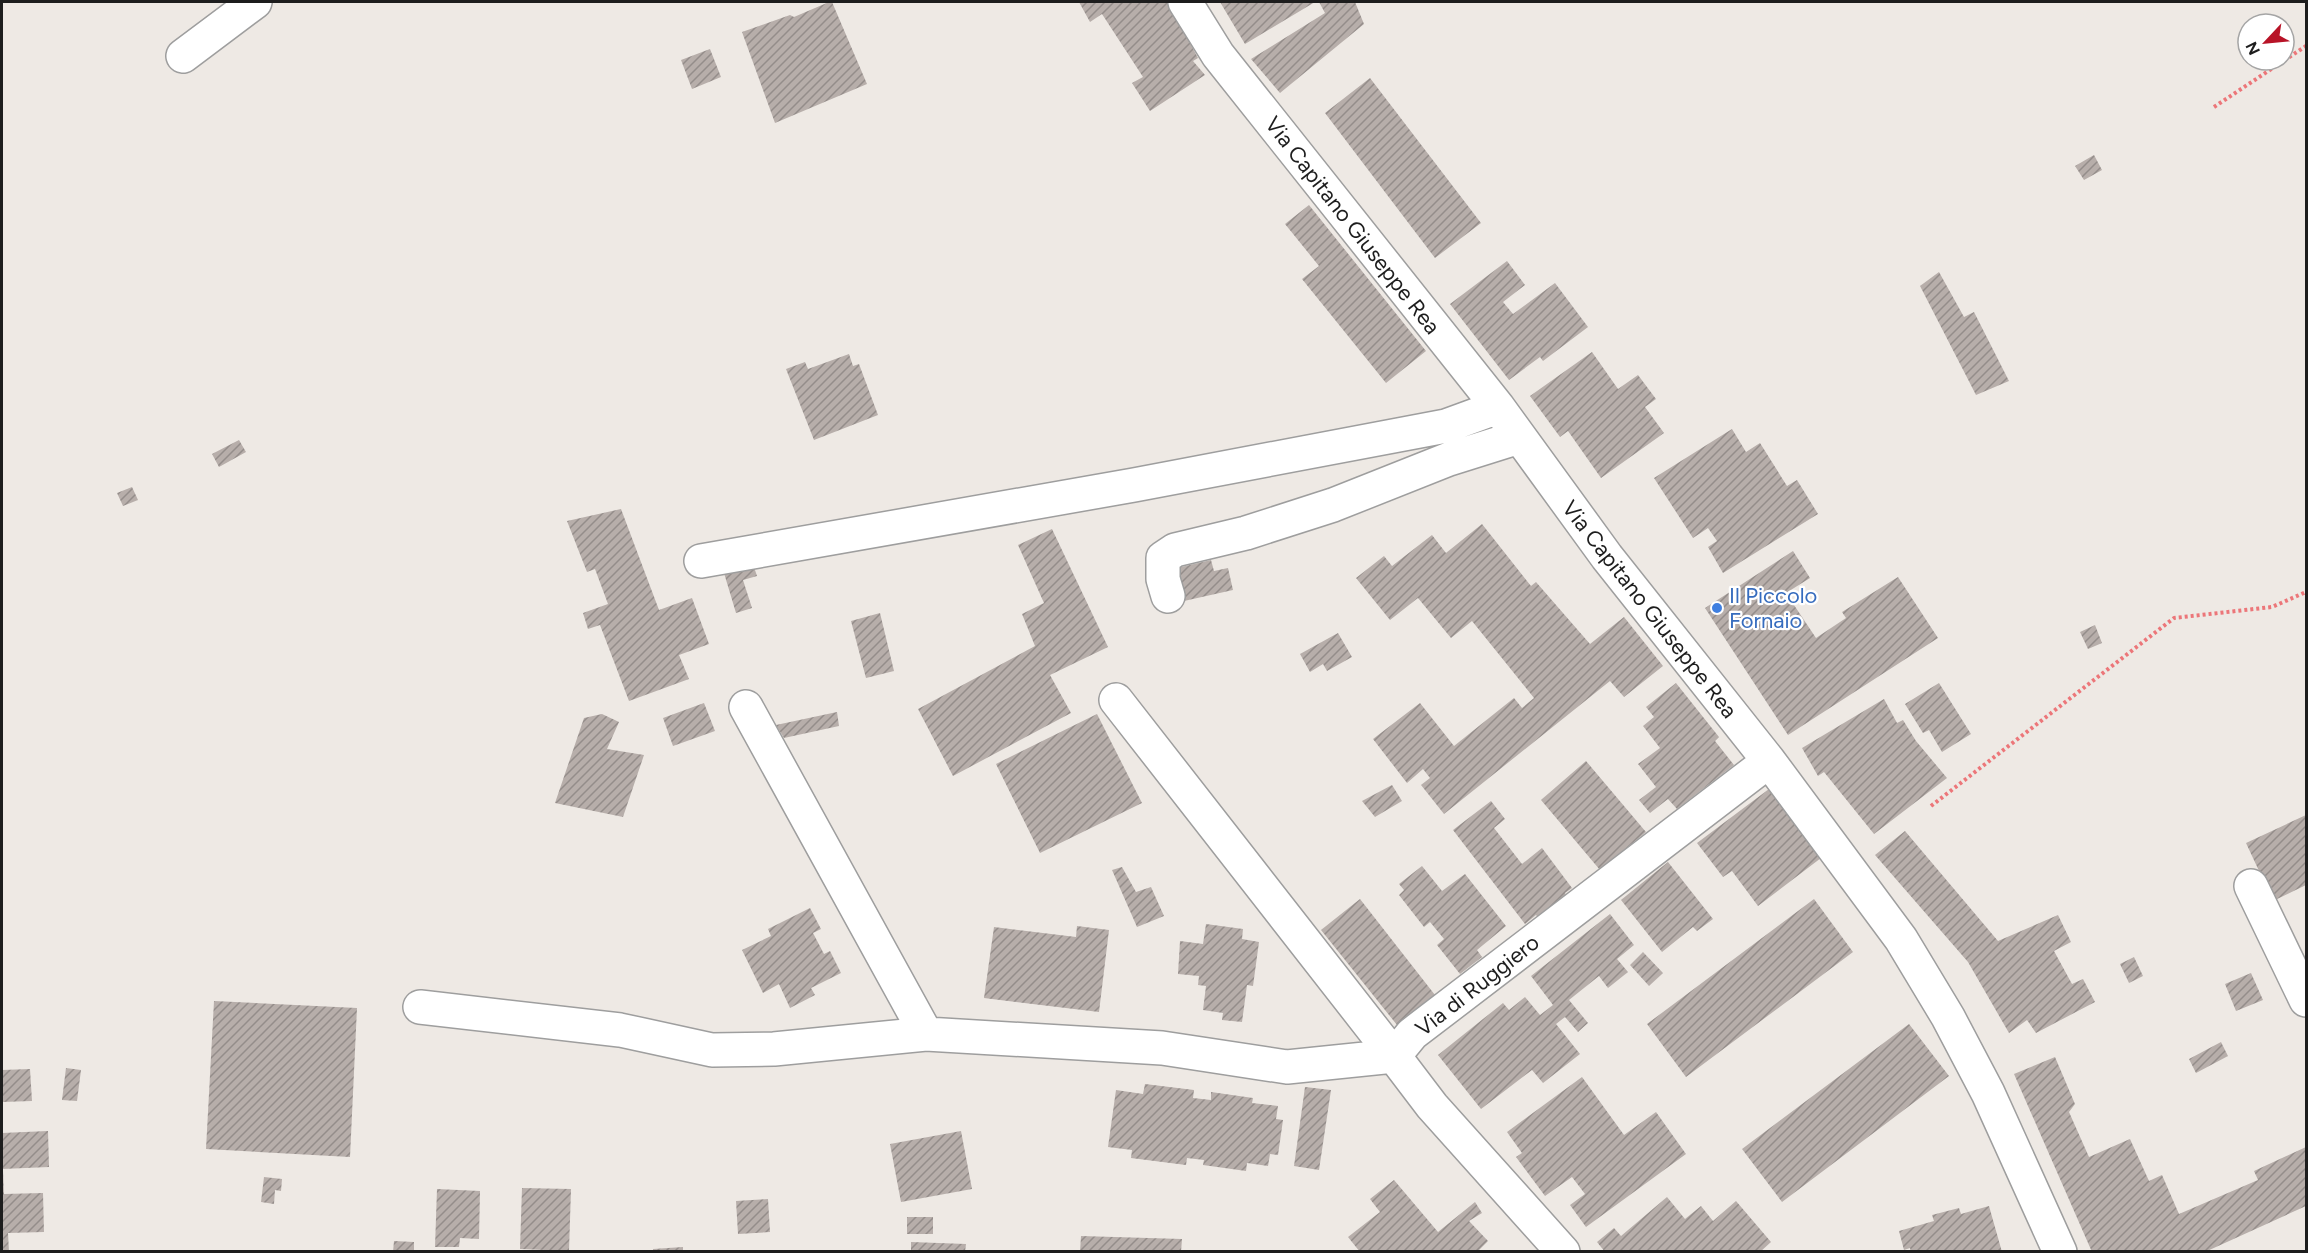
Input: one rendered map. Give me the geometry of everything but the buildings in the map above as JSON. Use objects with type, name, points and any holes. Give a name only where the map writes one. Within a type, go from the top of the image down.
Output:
[{"type":"street","points":[[183,56],[255,2]]},
{"type":"street","name":"Via Capitano Giuseppe Rea","points":[[1185,2],[1218,55],[1498,407],[1607,556],[1769,761],[1901,939],[1948,1017],[1988,1093],[2060,1251]]},
{"type":"street","points":[[701,561],[1134,485],[1446,426],[1498,407]]},
{"type":"street","points":[[1168,596],[1162,579],[1163,558],[1175,550],[1246,533],[1322,509],[1449,459],[1519,437]]},
{"type":"street","points":[[1116,700],[1432,1106],[1563,1251]]},
{"type":"street","points":[[746,707],[926,1034]]},
{"type":"street","name":"Via di Ruggiero","points":[[1394,1056],[1412,1034],[1769,761]]},
{"type":"street","points":[[2251,886],[2307,1000]]},
{"type":"street","points":[[420,1007],[620,1030],[712,1050],[774,1049],[926,1034],[1162,1048],[1287,1067],[1394,1056]]},
{"type":"path","points":[[2214,107],[2307,46]]},
{"type":"path","points":[[1931,806],[2175,618],[2272,607],[2307,592]]},
{"type":"place","name":"Il Piccolo Fornaio","points":[[1717,608]]}]
